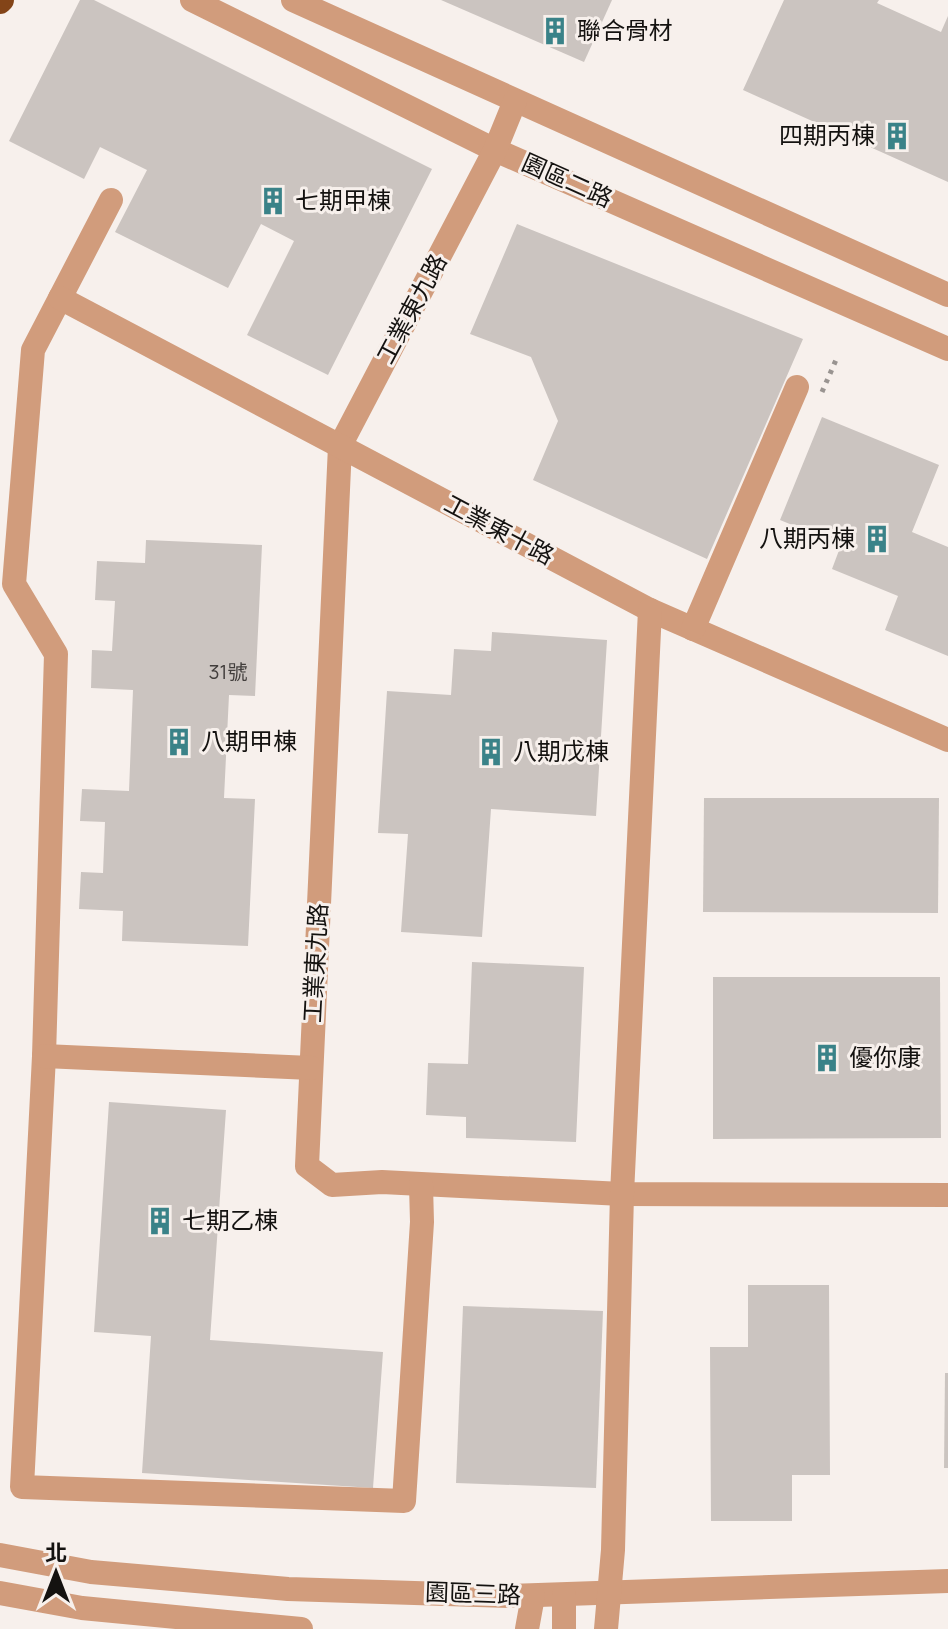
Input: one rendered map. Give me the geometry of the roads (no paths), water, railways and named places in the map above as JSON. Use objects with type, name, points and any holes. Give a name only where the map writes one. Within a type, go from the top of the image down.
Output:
[{"type":"street","name":"園區二路","points":[[192,0],[495,150],[948,349]]},
{"type":"street","points":[[293,0],[948,295]]},
{"type":"street","name":"工業東九路","points":[[515,101],[495,150],[340,446],[307,1166],[332,1185],[382,1182],[622,1194],[948,1195]]},
{"type":"street","points":[[111,200],[33,350],[14,584],[56,654],[44,1056],[22,1487],[404,1501],[422,1222],[421,1185]]},
{"type":"street","name":"工業東十路","points":[[60,298],[650,610],[948,740]]},
{"type":"street","points":[[693,629],[797,387]]},
{"type":"street","points":[[606,1629],[611,1593],[622,1194],[650,610]]},
{"type":"street","points":[[44,1056],[311,1068]]},
{"type":"street","name":"園區三路","points":[[0,1555],[91,1572],[288,1589],[533,1596],[948,1581]]},
{"type":"street","points":[[0,1593],[82,1608],[301,1629]]},
{"type":"street","points":[[564,1595],[564,1629]]},
{"type":"street","points":[[527,1629],[533,1596]]},
{"type":"place","name":"聯合骨材","points":[[555,31]]},
{"type":"place","name":"四期丙棟","points":[[897,136]]},
{"type":"place","name":"七期甲棟","points":[[273,201]]},
{"type":"place","name":"八期丙棟","points":[[877,539]]},
{"type":"place","name":"八期甲棟","points":[[179,742]]},
{"type":"place","name":"八期戊棟","points":[[491,752]]},
{"type":"place","name":"優你康","points":[[827,1058]]},
{"type":"place","name":"七期乙棟","points":[[160,1221]]}]
